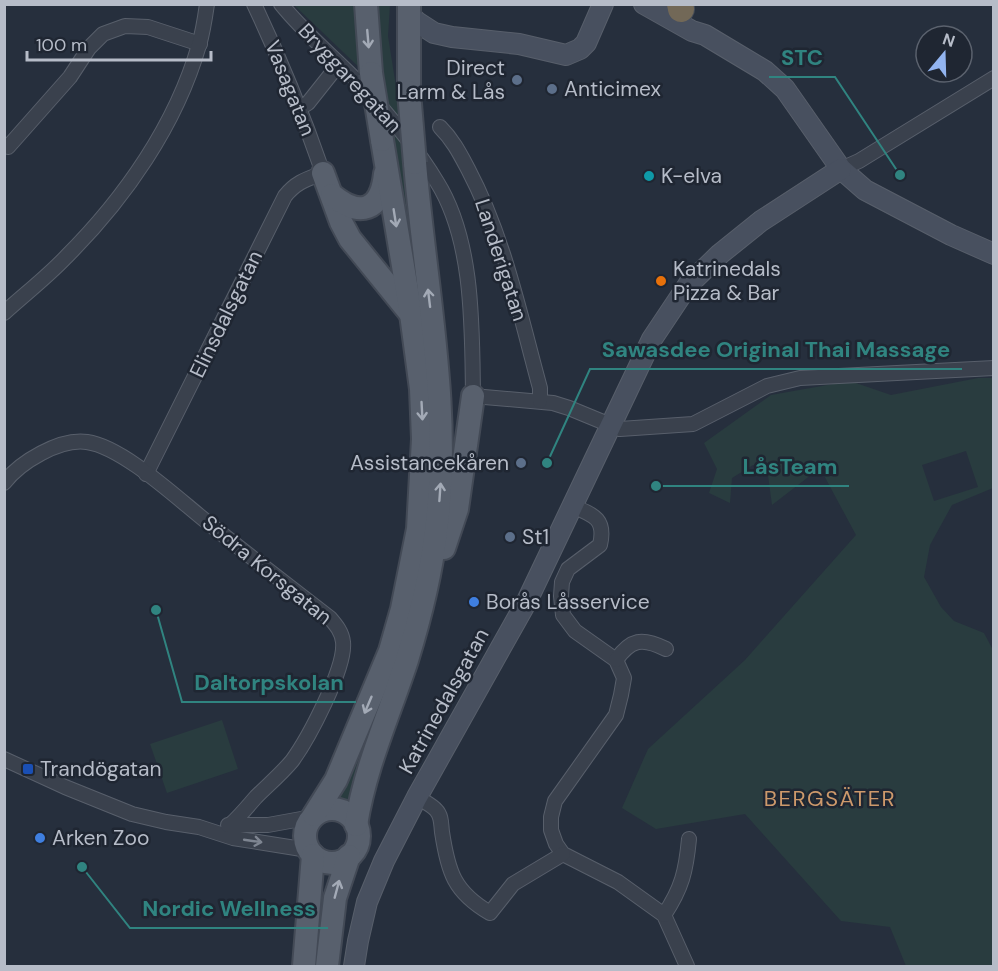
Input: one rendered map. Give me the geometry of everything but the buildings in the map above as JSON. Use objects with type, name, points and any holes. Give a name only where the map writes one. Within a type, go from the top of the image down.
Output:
[{"type":"main road","points":[[349,856],[339,861],[323,861],[311,852],[305,840],[305,830],[336,780],[390,651],[402,609],[418,529],[423,439],[411,314],[371,73],[366,4]]},
{"type":"main road","points":[[327,966],[335,898],[349,856],[358,841],[356,825],[363,786],[407,660],[425,591],[436,531],[440,490],[440,391],[420,230],[409,92],[409,9]]},
{"type":"main road","points":[[332,195],[346,206],[353,208],[368,207],[374,204],[383,190],[386,162]]},
{"type":"main road","points":[[323,173],[341,222],[350,239],[411,314]]},
{"type":"main road","points":[[425,591],[448,538],[457,509],[473,396]]},
{"type":"main road","points":[[313,816],[325,809],[338,809],[349,815],[356,825]]},
{"type":"main road","points":[[304,966],[311,852]]},
{"type":"street","points":[[4,313],[66,257],[109,210],[139,169],[168,122],[189,74],[200,44],[207,4]]},
{"type":"street","name":"Vasagatan","points":[[254,4],[268,31],[300,108],[323,173]]},
{"type":"street","name":"Bryggaregatan","points":[[281,4],[392,119],[438,183],[454,219],[465,263],[471,308],[473,396]]},
{"type":"street","points":[[409,9],[417,22],[434,33],[452,38],[519,44],[566,55],[580,49],[586,43],[603,4]]},
{"type":"street","points":[[644,4],[692,31],[705,34],[765,71],[785,88],[841,169],[865,190],[993,254]]},
{"type":"street","points":[[678,6],[697,21],[705,34]]},
{"type":"street","points":[[8,147],[70,78],[88,48],[103,34],[125,26],[148,27],[200,44]]},
{"type":"street","points":[[300,108],[308,103],[339,64]]},
{"type":"street","points":[[841,169],[868,156],[993,78]]},
{"type":"street","name":"Landerigatan","points":[[440,127],[451,138],[479,190],[491,222],[540,388],[540,401]]},
{"type":"street","name":"Katrinedalsgatan","points":[[354,966],[367,902],[384,861],[417,796],[526,601],[652,339],[688,285],[746,233],[841,169]]},
{"type":"street","name":"Elinsdalsgatan","points":[[146,474],[285,195],[304,179],[323,173]]},
{"type":"street","points":[[473,396],[540,401],[569,408],[620,429],[693,424],[767,386],[800,378],[993,368]]},
{"type":"street","name":"Södra Korsgatan","points":[[4,483],[26,461],[65,444],[86,441],[106,447],[146,474],[330,618],[341,634],[343,644],[341,658],[312,728],[293,759],[278,777],[231,824]]},
{"type":"street","points":[[573,506],[594,515],[600,522],[602,534],[600,545],[568,569],[562,582],[563,615],[575,631],[616,660],[624,678],[616,715],[555,801],[551,817],[555,844],[563,854],[618,882],[664,915],[687,966]]},
{"type":"street","points":[[616,660],[625,648],[633,643],[644,641],[666,649]]},
{"type":"street","points":[[4,759],[132,814],[199,827],[233,838],[311,852]]},
{"type":"street","points":[[417,796],[435,809],[440,816],[445,851],[454,880],[473,903],[490,913],[513,884],[563,854]]},
{"type":"street","points":[[250,804],[268,825]]},
{"type":"street","points":[[199,827],[231,824],[268,825],[313,816]]},
{"type":"street","points":[[664,915],[675,898],[686,872],[689,839]]},
{"type":"shaded area","points":[[294,5],[358,5],[365,73]]},
{"type":"shaded area","points":[[377,5],[390,5],[388,36],[418,226],[433,518],[350,807],[331,803],[426,534]]},
{"type":"shaded area","points":[[978,378],[993,378],[993,488],[952,505],[930,545],[924,577],[941,607],[954,621],[984,633],[993,650],[993,966],[906,966],[890,927],[841,921],[745,814],[656,829],[622,808],[648,749],[745,660],[856,535],[820,468],[772,505],[767,468],[753,465],[732,478],[730,503],[709,493],[717,469],[704,443],[771,395],[850,381],[891,395]],"holes":[[[966,451],[978,487],[934,501],[922,465]]]},
{"type":"shaded area","points":[[222,720],[238,769],[167,793],[150,744]]},
{"type":"place","name":"Direct Larm & Lås","points":[[517,80]]},
{"type":"place","name":"Anticimex","points":[[552,89]]},
{"type":"place","name":"STC","points":[[900,175]]},
{"type":"place","name":"K-elva","points":[[649,176]]},
{"type":"place","name":"Katrinedals Pizza & Bar","points":[[661,281]]},
{"type":"place","name":"Assistancekåren","points":[[521,463]]},
{"type":"place","name":"Sawasdee Original Thai Massage","points":[[547,463]]},
{"type":"place","name":"LåsTeam","points":[[656,486]]},
{"type":"place","name":"St1","points":[[510,537]]},
{"type":"place","name":"Borås Låsservice","points":[[474,602]]},
{"type":"place","name":"Daltorpskolan","points":[[156,610]]},
{"type":"place","name":"Trandögatan","points":[[28,769]]},
{"type":"place","name":"Arken Zoo","points":[[40,838]]},
{"type":"place","name":"Nordic Wellness","points":[[82,867]]},
{"type":"district","name":"BERGSÄTER","points":[[830,798]]}]
